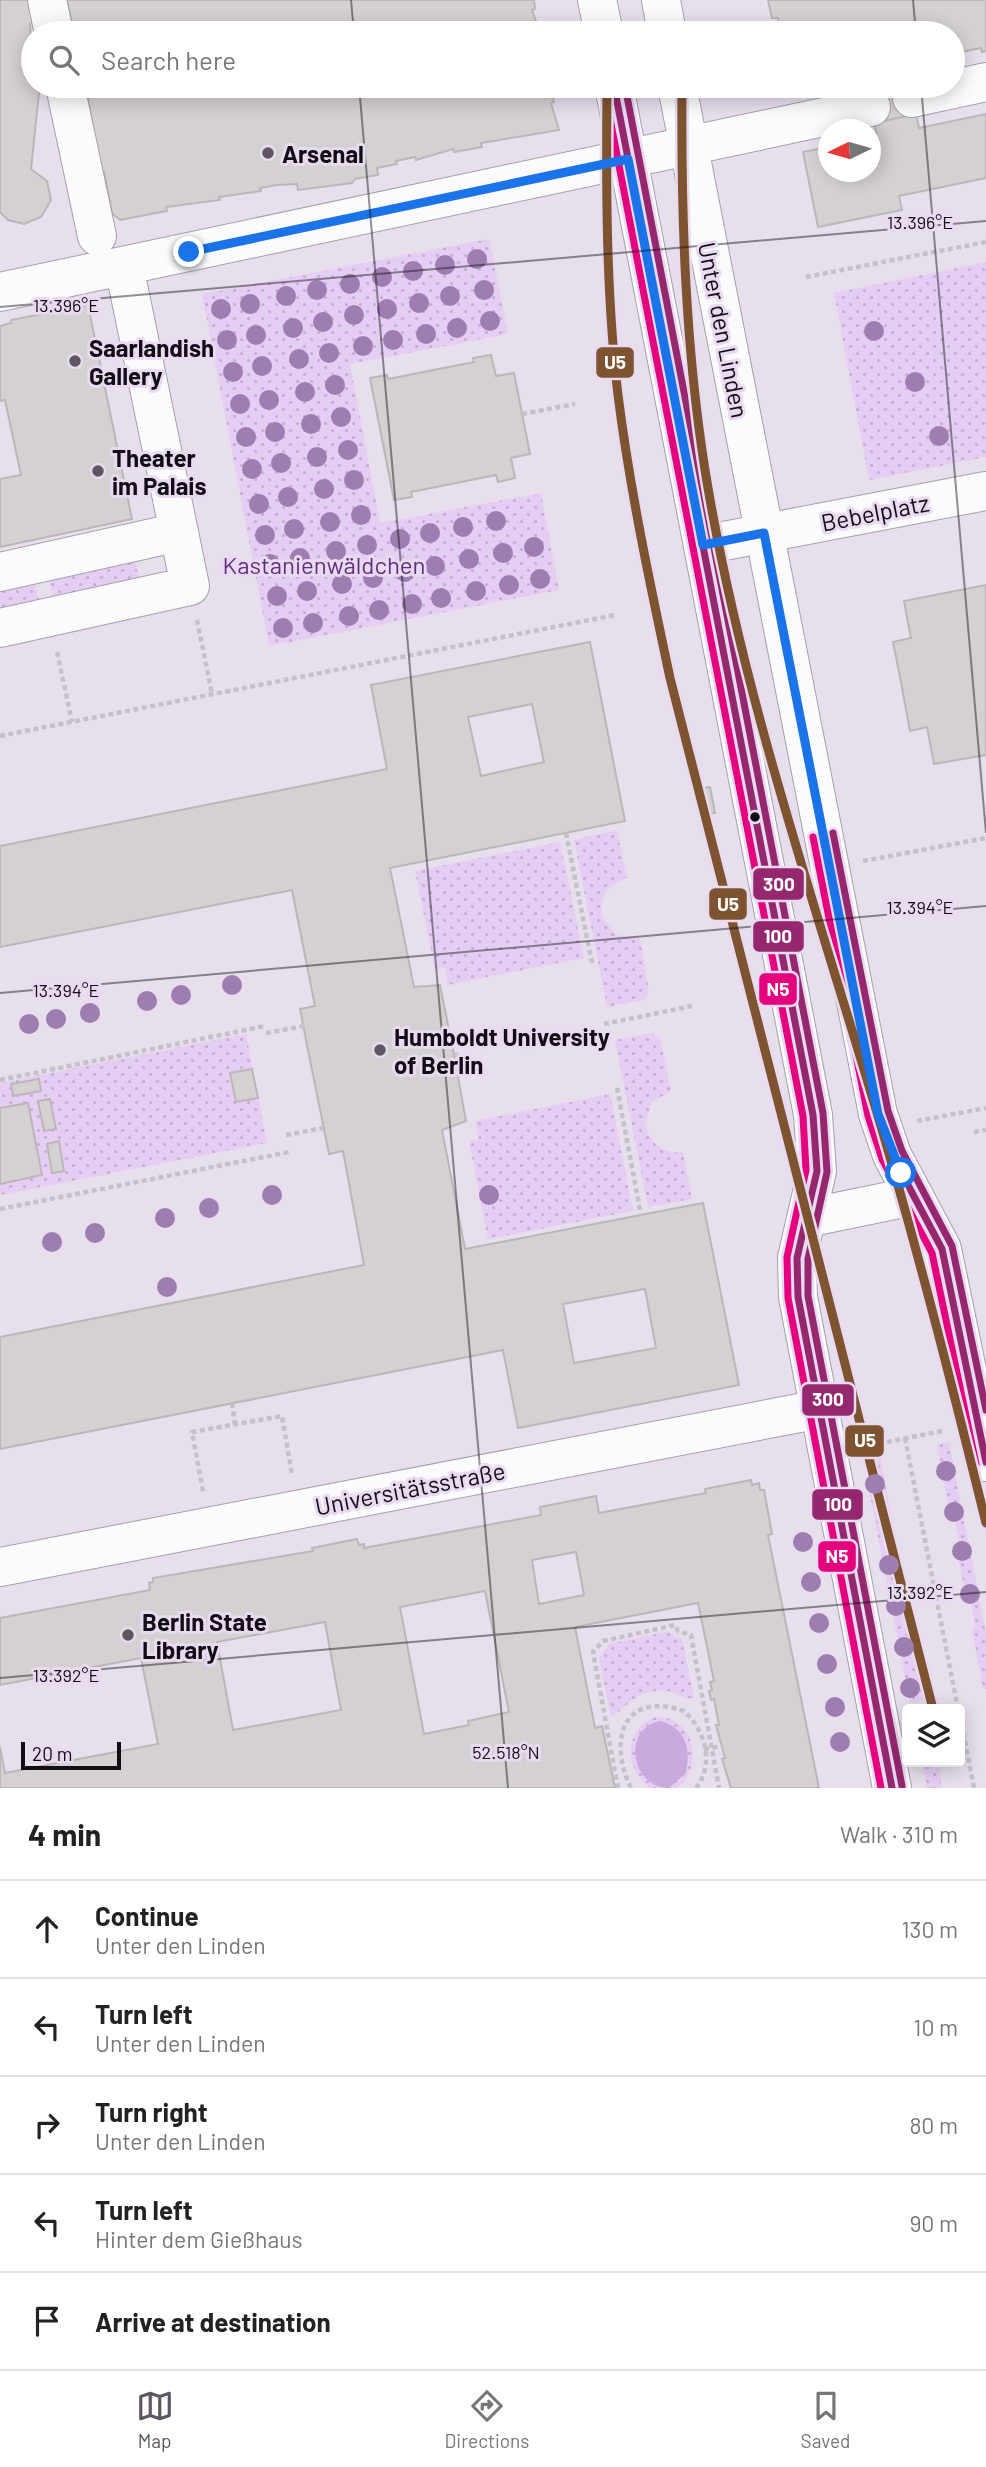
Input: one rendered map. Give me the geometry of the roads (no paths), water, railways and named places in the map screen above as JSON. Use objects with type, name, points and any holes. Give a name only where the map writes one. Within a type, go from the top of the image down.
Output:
[{"type":"main road","points":[[47,0],[51,21]]},
{"type":"main road","points":[[597,0],[601,21]]},
{"type":"main road","points":[[661,0],[665,21]]},
{"type":"main road","points":[[965,87],[986,82]]},
{"type":"main road","points":[[68,98],[97,236]]},
{"type":"main road","points":[[616,98],[813,1115],[817,1171],[797,1258],[797,1287],[892,1788]]},
{"type":"main road","name":"Unter den Linden","points":[[682,98],[701,143],[764,533],[882,1128],[892,1155],[942,1249],[986,1462]]},
{"type":"main road","points":[[0,292],[871,107]]},
{"type":"main road","points":[[0,628],[190,586],[124,266]]},
{"type":"main road","name":"Bebelplatz","points":[[764,533],[986,491]]},
{"type":"main road","points":[[0,572],[179,532]]},
{"type":"main road","points":[[703,545],[764,533]]},
{"type":"main road","points":[[807,1218],[914,1196]]},
{"type":"main road","name":"Universitätsstraße","points":[[0,1567],[820,1409]]},
{"type":"place","name":"Arsenal","points":[[268,153]]},
{"type":"place","name":"Saarlandish Gallery","points":[[75,361]]},
{"type":"place","name":"Theater im Palais","points":[[98,471]]},
{"type":"place","name":"Humboldt University of Berlin","points":[[380,1050]]},
{"type":"place","name":"Berlin State Library","points":[[128,1635]]},
{"type":"park label","name":"Kastanienwäldchen","points":[[324,564]]}]
